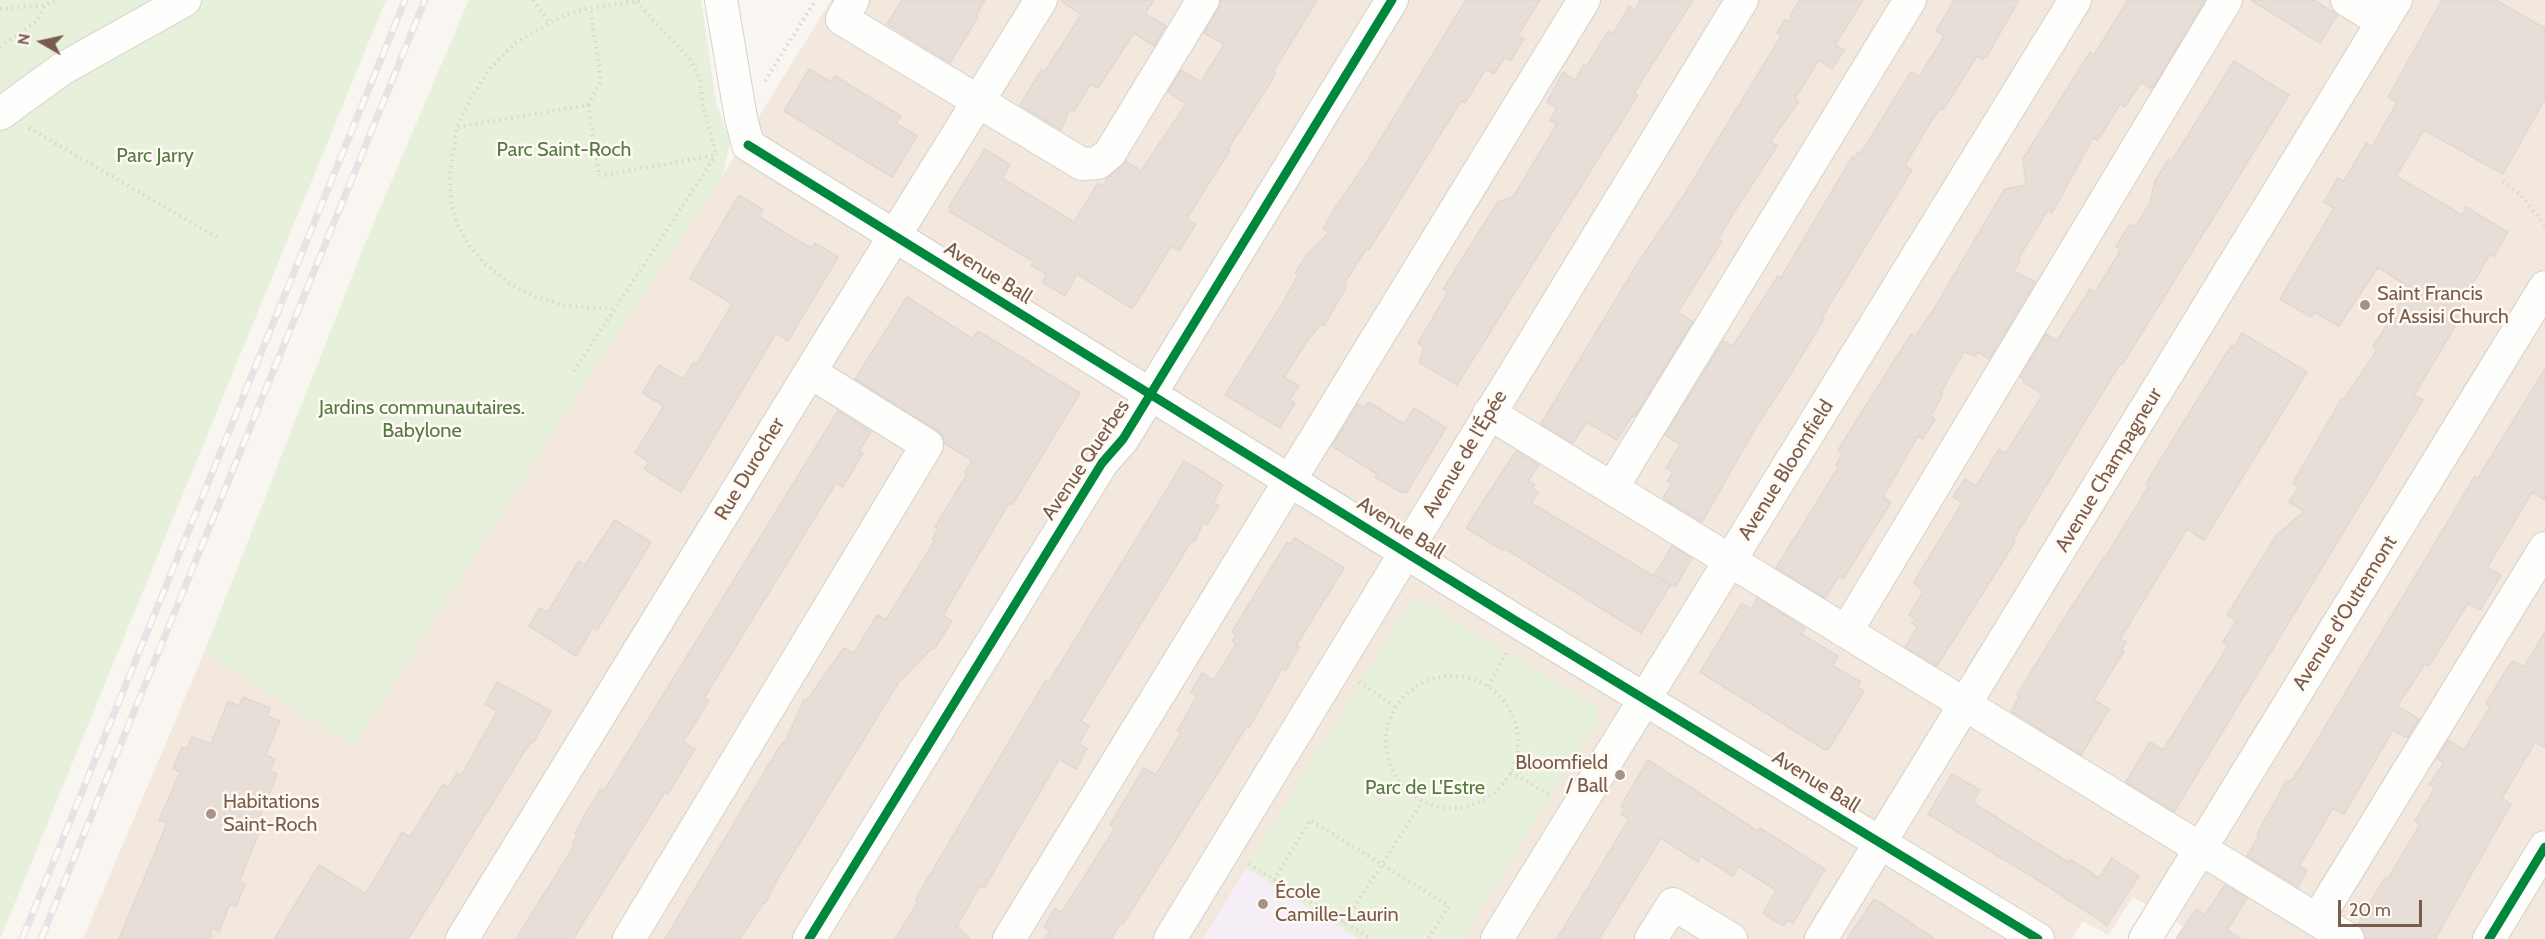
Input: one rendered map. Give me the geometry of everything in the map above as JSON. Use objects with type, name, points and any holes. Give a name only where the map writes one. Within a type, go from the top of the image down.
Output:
[{"type":"street","points":[[1,113],[62,69],[185,0]]},
{"type":"street","points":[[721,0],[745,132]]},
{"type":"street","points":[[853,0],[842,19],[1082,164],[1098,163],[1110,153],[1203,0]]},
{"type":"street","name":"Rue Durocher","points":[[462,939],[1041,0]]},
{"type":"street","name":"Avenue Querbes","points":[[809,939],[1102,463],[1123,439],[1392,0]]},
{"type":"street","points":[[1009,939],[1584,0]]},
{"type":"street","name":"Avenue de l'Épée","points":[[1170,939],[1742,0]]},
{"type":"street","points":[[1612,488],[1910,0]]},
{"type":"street","name":"Avenue Bloomfield","points":[[1497,939],[2075,0]]},
{"type":"street","points":[[1846,632],[2226,0]]},
{"type":"street","points":[[2347,0],[2390,11]]},
{"type":"street","name":"Avenue Champagneur","points":[[1821,939],[2390,11]]},
{"type":"street","name":"Avenue Ball","points":[[745,132],[894,236],[2038,939]]},
{"type":"street","name":"Avenue d'Outremont","points":[[2145,939],[2545,288]]},
{"type":"street","points":[[629,939],[927,445],[810,372]]},
{"type":"street","points":[[1489,413],[2348,939]]},
{"type":"street","points":[[2317,920],[2545,548]]},
{"type":"street","points":[[2490,939],[2545,848]]},
{"type":"street","points":[[1652,939],[1673,904],[1731,939]]},
{"type":"path","points":[[0,9],[45,5],[58,0]]},
{"type":"path","points":[[533,0],[549,22]]},
{"type":"path","points":[[613,309],[566,306],[534,296],[509,283],[483,262],[469,245],[458,226],[451,202],[450,173],[457,127],[471,98],[491,67],[515,43],[549,22],[590,8],[645,0]]},
{"type":"path","points":[[590,8],[601,81],[588,105],[599,176],[716,155],[730,159],[815,0]]},
{"type":"path","points":[[574,371],[716,155],[702,102],[699,79],[690,59],[634,1]]},
{"type":"path","points":[[0,47],[37,21],[45,5]]},
{"type":"path","points":[[457,127],[588,105]]},
{"type":"path","points":[[1,113],[218,238]]},
{"type":"path","points":[[2503,181],[2520,194],[2545,226]]},
{"type":"path","points":[[1488,686],[1509,649]]},
{"type":"path","points":[[1448,676],[1469,678],[1488,686],[1502,699],[1513,715],[1518,734],[1518,754],[1511,772],[1499,789],[1482,801],[1463,808],[1442,808],[1422,802],[1407,791],[1395,777],[1388,760],[1385,742],[1388,723],[1396,706],[1410,691],[1428,680],[1448,676]]},
{"type":"path","points":[[1356,680],[1396,706]]},
{"type":"path","points":[[1511,772],[1556,799]]},
{"type":"path","points":[[1344,923],[1422,802]]},
{"type":"path","points":[[1274,880],[1310,820],[1449,906],[1428,939]]},
{"type":"path","points":[[1244,861],[1371,939]]},
{"type":"shaded area","points":[[831,0],[2545,0],[2545,939],[2180,939],[2186,928],[2133,897],[2108,935],[2083,921],[2072,939],[83,939],[204,653],[354,746],[587,379],[723,175]]},
{"type":"shaded area","name":"École Camille-Laurin","points":[[1246,868],[1359,939],[1203,939]]},
{"type":"green space","name":"Parc Jarry","points":[[0,0],[386,0],[0,939]]},
{"type":"green space","points":[[469,0],[701,0],[716,102],[730,142],[723,175],[587,379],[354,746],[204,653],[366,241]]},
{"type":"green space","name":"Parc de L'Estre","points":[[1419,599],[1594,704],[1599,718],[1463,939],[1359,939],[1246,868],[1408,605]]},
{"type":"building","points":[[902,0],[985,0],[976,16],[978,17],[950,63],[887,24]]},
{"type":"building","points":[[1060,0],[1154,0],[1145,14],[1166,26],[1154,46],[1134,33],[1098,88],[1091,84],[1074,111],[1070,109],[1061,130],[1020,105],[1042,69],[1045,71],[1081,15]]},
{"type":"building","points":[[1221,0],[1317,0],[1273,72],[1274,77],[1187,218],[1196,224],[1179,251],[1171,246],[1135,305],[1131,308],[1077,274],[1065,296],[1042,282],[1046,274],[1031,265],[1034,262],[949,211],[951,209],[949,207],[985,149],[1010,165],[1002,178],[1074,222],[1098,183],[1103,186],[1107,178],[1126,161],[1141,171],[1186,104],[1168,92],[1181,70],[1201,82],[1224,44],[1204,33]]},
{"type":"building","points":[[1466,0],[1540,0],[1518,35],[1524,39],[1510,61],[1505,57],[1494,74],[1486,69],[1465,103],[1461,101],[1369,250],[1366,249],[1344,284],[1347,286],[1324,326],[1321,324],[1307,341],[1284,377],[1299,386],[1289,400],[1295,403],[1280,428],[1225,395],[1284,301],[1298,275],[1295,273],[1307,255],[1329,232],[1323,229],[1333,211],[1366,163]]},
{"type":"building","points":[[1640,0],[1693,0],[1634,93],[1638,95],[1457,385],[1419,362],[1424,348],[1418,343],[1448,292],[1443,289],[1498,202],[1513,197],[1557,124],[1550,120],[1557,108],[1547,102],[1563,72],[1575,80],[1584,64],[1587,66],[1608,31],[1613,34],[1629,6],[1635,10]]},
{"type":"building","points":[[1800,0],[1863,0],[1835,45],[1844,50],[1832,69],[1819,60],[1795,98],[1799,101],[1770,142],[1777,146],[1731,217],[1719,239],[1722,241],[1678,312],[1693,322],[1634,417],[1632,416],[1617,440],[1587,422],[1573,443],[1541,424],[1636,266],[1684,195],[1781,36],[1777,33],[1785,19],[1790,22],[1792,18],[1790,16]]},
{"type":"building","points":[[1954,0],[2019,0],[1986,58],[1984,56],[1982,60],[1977,56],[1943,110],[1940,108],[1930,123],[1905,165],[1912,170],[1822,317],[1824,319],[1756,427],[1702,522],[1663,498],[1672,484],[1667,481],[1673,472],[1666,468],[1680,445],[1665,435],[1723,341],[1733,346],[1778,276],[1781,278],[1852,157],[1854,159],[1858,152],[1861,153],[1911,72],[1919,77],[1944,36],[1936,31]]},
{"type":"building","points":[[2128,0],[2205,0],[2153,87],[2150,88],[2141,82],[2125,107],[2120,104],[2098,140],[2093,138],[2052,213],[2048,210],[2018,259],[2020,260],[2014,271],[2035,282],[1989,359],[1978,352],[1975,356],[1964,352],[1941,392],[1943,394],[1931,416],[1935,419],[1923,439],[1918,436],[1883,497],[1891,502],[1843,579],[1839,576],[1825,598],[1776,568],[1839,466],[1836,465],[1843,453],[1838,450],[1911,334],[1915,337],[1935,307],[2005,189],[2026,185],[2023,159],[2090,52],[2094,55]]},
{"type":"building","points":[[2251,0],[2314,0],[2337,15],[2320,43]]},
{"type":"building","points":[[2442,0],[2496,0],[2545,28],[2545,99],[2503,174],[2424,130],[2396,176],[2462,215],[2466,207],[2508,232],[2494,256],[2490,254],[2455,314],[2460,318],[2414,395],[2423,400],[2174,812],[2126,782],[2150,742],[2163,750],[2228,646],[2223,642],[2236,621],[2227,615],[2276,536],[2304,511],[2289,502],[2299,487],[2293,483],[2342,398],[2344,399],[2377,350],[2373,347],[2410,288],[2378,267],[2339,326],[2314,312],[2311,317],[2280,299],[2334,208],[2324,202],[2338,178],[2344,181],[2366,143],[2372,147],[2397,102],[2388,97]]},
{"type":"building","points":[[2234,61],[2289,95],[2122,365],[2120,364],[2013,540],[2015,542],[1937,666],[1905,647],[1918,626],[1912,623],[1915,619],[1909,615],[1923,592],[1914,582],[1962,503],[1953,497],[1965,479],[1976,486],[1999,449],[2006,453],[2043,394],[2023,382],[2024,379],[2020,377],[2046,334],[2057,341],[2090,289],[2095,292],[2121,250],[2116,246],[2130,224],[2135,227],[2150,203],[2155,181],[2169,159],[2172,161]]},
{"type":"building","points":[[809,69],[831,82],[835,76],[901,116],[896,123],[917,136],[892,177],[784,111]]},
{"type":"building","points":[[739,195],[763,210],[759,216],[785,233],[811,248],[815,243],[838,257],[788,341],[776,333],[681,492],[644,469],[649,462],[635,453],[664,406],[642,393],[659,365],[683,379],[694,362],[697,364],[732,304],[690,278]]},
{"type":"building","points":[[907,297],[973,339],[978,331],[1080,393],[1012,505],[1009,503],[943,615],[952,621],[934,649],[932,648],[899,682],[778,878],[765,904],[763,903],[740,939],[665,939],[780,746],[786,740],[804,699],[807,700],[844,648],[854,653],[877,615],[886,620],[935,540],[932,539],[938,529],[935,527],[966,476],[965,472],[972,460],[945,444],[943,436],[937,430],[855,379]]},
{"type":"building","points":[[2242,333],[2307,372],[2204,540],[2187,529],[2120,639],[2126,642],[2121,650],[2124,651],[2094,700],[2109,709],[2081,755],[2011,711],[2019,697],[2017,695],[2149,486],[2146,484],[2157,465],[2231,346],[2234,347]]},
{"type":"building","points":[[2545,369],[2545,500],[2532,492],[2487,568],[2501,575],[2480,610],[2468,603],[2429,666],[2425,664],[2397,706],[2419,719],[2407,738],[2393,730],[2344,814],[2333,808],[2299,866],[2307,871],[2298,887],[2247,856],[2259,835],[2257,834],[2286,781],[2291,781],[2307,757],[2475,476],[2478,478]]},
{"type":"building","points":[[1368,402],[1404,424],[1414,408],[1446,428],[1406,493],[1404,491],[1402,493],[1375,477],[1377,474],[1332,446],[1358,404],[1364,408]]},
{"type":"building","points":[[838,411],[871,432],[859,451],[863,453],[843,487],[836,483],[704,698],[709,701],[683,742],[695,749],[668,794],[665,792],[573,939],[516,939],[574,846],[572,844],[577,835],[575,833],[586,813],[601,789],[604,791]]},
{"type":"building","points":[[1516,451],[1539,465],[1528,481],[1535,485],[1532,488],[1538,492],[1531,503],[1654,576],[1672,546],[1692,558],[1675,587],[1657,577],[1670,586],[1641,633],[1504,548],[1502,550],[1466,528]]},
{"type":"building","points":[[1184,461],[1223,485],[1213,503],[1219,506],[1207,525],[1204,522],[1194,542],[1192,540],[1081,721],[1089,726],[1079,744],[1087,749],[1076,769],[1059,759],[984,888],[980,886],[957,926],[970,939],[895,939],[918,902],[915,900],[1046,680],[1049,682]]},
{"type":"building","points":[[615,520],[651,542],[597,630],[593,627],[576,656],[529,626],[540,608],[548,612],[579,561],[585,565]]},
{"type":"building","points":[[1295,538],[1344,568],[1296,646],[1299,647],[1285,671],[1282,669],[1249,728],[1247,726],[1123,924],[1121,923],[1111,939],[1044,939],[1050,930],[1044,927],[1055,908],[1061,912],[1067,904],[1115,828],[1110,825],[1144,768],[1156,775],[1181,733],[1177,731],[1197,696],[1191,692],[1202,673],[1214,680],[1236,644],[1232,641],[1236,635],[1232,632],[1287,542],[1291,544]]},
{"type":"building","points":[[1757,598],[1805,628],[1801,634],[1838,656],[1833,666],[1861,682],[1857,687],[1864,691],[1828,750],[1700,672],[1742,603],[1751,609]]},
{"type":"building","points":[[2545,632],[2545,748],[2535,742],[2502,798],[2511,804],[2435,939],[2366,939],[2358,924],[2385,877],[2388,879],[2420,824],[2415,821],[2435,788],[2429,785],[2444,763],[2437,758],[2448,740],[2464,750],[2490,707],[2486,704],[2504,673],[2513,661],[2524,667]]},
{"type":"building","points":[[497,682],[551,711],[408,939],[274,939],[319,865],[366,894],[402,832],[410,837],[443,784],[448,788],[457,773],[461,776],[497,711],[485,704]]},
{"type":"building","name":"Habitations Saint-Roch","points":[[243,697],[270,708],[267,716],[280,721],[266,755],[275,759],[270,771],[277,774],[258,820],[263,823],[239,882],[245,884],[236,907],[230,904],[219,931],[212,928],[210,939],[119,939],[167,823],[159,820],[180,772],[173,769],[182,747],[187,749],[192,737],[211,744],[228,701],[239,706]]},
{"type":"building","points":[[1648,760],[1758,831],[1760,828],[1825,869],[1793,923],[1788,920],[1784,926],[1763,913],[1776,890],[1738,866],[1733,876],[1701,856],[1698,862],[1661,838],[1599,939],[1557,939],[1629,819],[1621,814],[1624,808],[1621,806]]},
{"type":"building","points":[[1952,774],[1980,790],[1973,803],[2068,862],[2070,859],[2099,878],[2112,858],[2139,876],[2107,925],[2035,878],[1928,814]]},
{"type":"building","points":[[2225,885],[2247,898],[2227,930],[2241,939],[2176,939],[2196,909],[2205,915]]},
{"type":"building","points":[[1874,899],[1901,916],[1935,939],[1847,939]]},
{"type":"railway","points":[[22,939],[405,0]]},
{"type":"railway","points":[[41,939],[425,0]]},
{"type":"cycle path","points":[[809,939],[1102,463],[1123,439],[1392,0]]},
{"type":"cycle path","points":[[748,145],[1513,619],[2038,939]]},
{"type":"cycle path","points":[[2489,939],[2545,847]]},
{"type":"place","name":"Saint Francis of Assisi Church","points":[[2365,305]]},
{"type":"place","name":"Bloomfield / Ball","points":[[1620,775]]},
{"type":"place","name":"Habitations Saint-Roch","points":[[211,814]]},
{"type":"place","name":"École Camille-Laurin","points":[[1263,904]]},
{"type":"park label","name":"Parc Saint-Roch","points":[[564,150]]},
{"type":"park label","name":"Jardins communautaires. Babylone","points":[[422,420]]}]
